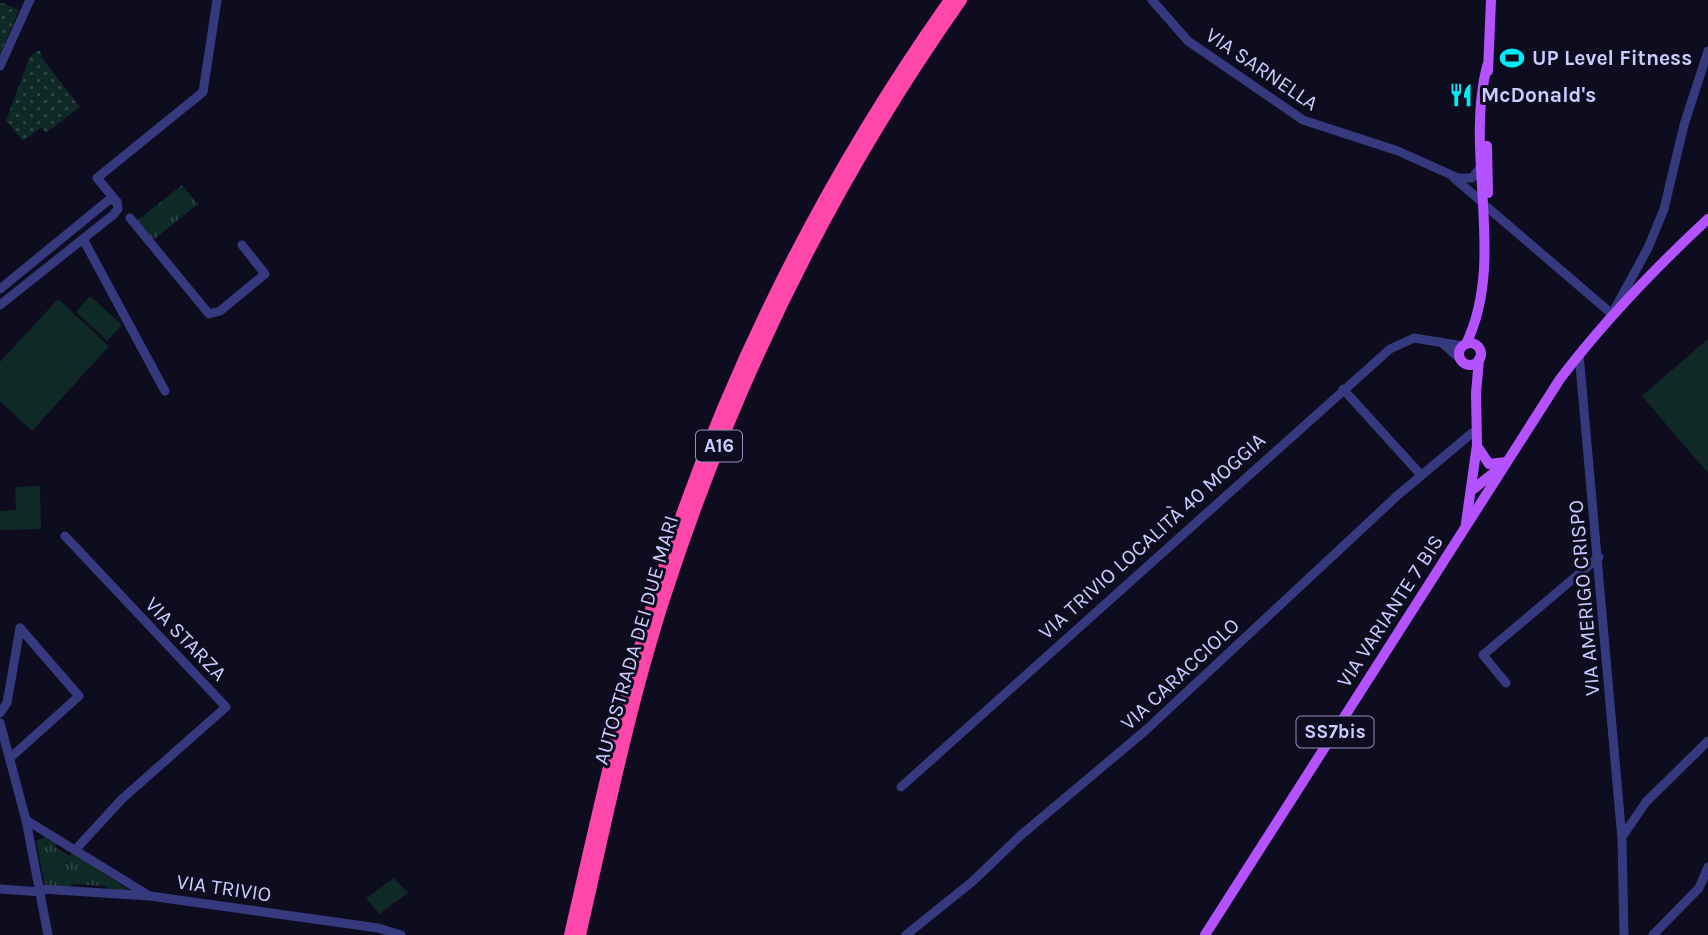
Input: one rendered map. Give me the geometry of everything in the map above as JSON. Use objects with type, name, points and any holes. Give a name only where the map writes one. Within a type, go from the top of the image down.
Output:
[{"type":"highway","name":"AUTOSTRADA DEI DUE MARI","points":[[570,935],[620,719],[648,619],[676,533],[722,412],[775,295],[835,180],[902,69],[950,0]]},
{"type":"highway","name":"AUTOSTRADA DEI DUE MARI","points":[[580,935],[646,660],[681,549],[731,416],[784,299],[844,185],[911,75],[961,0]]},
{"type":"main road","name":"VIA VARIANTE 7 BIS","points":[[1205,935],[1465,529],[1478,445],[1478,320],[1487,152],[1487,66],[1491,0]]},
{"type":"main road","name":"VIA VARIANTE 7 BIS","points":[[1484,204],[1480,168],[1483,83],[1487,66]]},
{"type":"main road","name":"VIA VARIANTE 7 BIS","points":[[1481,183],[1487,152]]},
{"type":"main road","points":[[1465,529],[1579,355],[1612,314],[1708,219]]},
{"type":"main road","name":"VIA VARIANTE 7 BIS","points":[[1464,345],[1478,320]]},
{"type":"main road","points":[[1461,360],[1471,365],[1480,355],[1476,346],[1464,345]]},
{"type":"main road","name":"SS7bis","points":[[1461,360],[1464,345]]},
{"type":"main road","name":"VIA VARIANTE 7 BIS","points":[[1461,360],[1476,393]]},
{"type":"main road","points":[[1478,445],[1489,464],[1509,461]]},
{"type":"main road","points":[[1488,494],[1479,496],[1471,491],[1509,461]]},
{"type":"street","points":[[0,66],[30,0]]},
{"type":"street","points":[[0,305],[113,215],[118,209],[117,202],[97,178],[203,92],[217,0]]},
{"type":"street","name":"VIA SARNELLA","points":[[1152,0],[1188,41],[1303,120],[1398,151],[1446,174],[1469,189],[1612,314]]},
{"type":"street","points":[[1612,314],[1648,248],[1664,209],[1684,125],[1708,51]]},
{"type":"street","points":[[1446,174],[1468,179],[1475,176],[1480,168]]},
{"type":"street","points":[[1469,189],[1478,188],[1481,183]]},
{"type":"street","points":[[0,289],[110,199],[117,202]]},
{"type":"street","points":[[130,218],[209,314],[220,311],[265,274],[242,245]]},
{"type":"street","points":[[83,239],[165,391]]},
{"type":"street","name":"VIA TRIVIO LOCALITÀ 40 MOGGIA","points":[[901,788],[1343,389],[1398,343],[1414,338],[1464,345]]},
{"type":"street","points":[[1440,341],[1461,360]]},
{"type":"street","name":"VIA AMERIGO CRISPO","points":[[1579,355],[1622,839],[1624,935]]},
{"type":"street","points":[[1343,389],[1421,475]]},
{"type":"street","name":"VIA CARACCIOLO","points":[[906,935],[973,881],[1020,836],[1146,730],[1421,475],[1472,433]]},
{"type":"street","name":"VIA STARZA","points":[[65,536],[226,707],[122,799],[76,849]]},
{"type":"street","points":[[1506,683],[1483,655],[1599,557]]},
{"type":"street","points":[[0,713],[7,703],[20,628],[79,696],[10,758]]},
{"type":"street","points":[[0,723],[26,820],[48,935]]},
{"type":"street","points":[[1622,839],[1626,827],[1646,802],[1708,741]]},
{"type":"street","points":[[26,820],[150,896]]},
{"type":"street","points":[[1653,935],[1699,888],[1708,867]]},
{"type":"street","name":"VIA TRIVIO","points":[[0,889],[150,896],[378,928],[401,935]]},
{"type":"green space","points":[[0,2],[19,10],[0,54]]},
{"type":"green space","points":[[41,51],[41,57],[80,107],[46,133],[41,127],[23,141],[6,121],[30,56]]},
{"type":"green space","points":[[182,185],[198,204],[153,240],[137,221]]},
{"type":"green space","points":[[90,296],[122,325],[107,341],[76,312]]},
{"type":"green space","points":[[58,299],[109,346],[32,431],[0,401],[0,362]]},
{"type":"green space","points":[[1708,339],[1708,473],[1642,396]]},
{"type":"green space","points":[[40,486],[41,529],[0,530],[0,511],[16,510],[15,487]]},
{"type":"green space","points":[[46,836],[58,842],[55,847],[70,856],[73,852],[130,891],[72,884],[69,888],[51,888],[44,882],[36,841]]},
{"type":"green space","points":[[394,878],[408,893],[379,914],[366,898]]},
{"type":"place","name":"UP Level Fitness","points":[[1512,58]]},
{"type":"place","name":"McDonald's","points":[[1461,95]]}]
